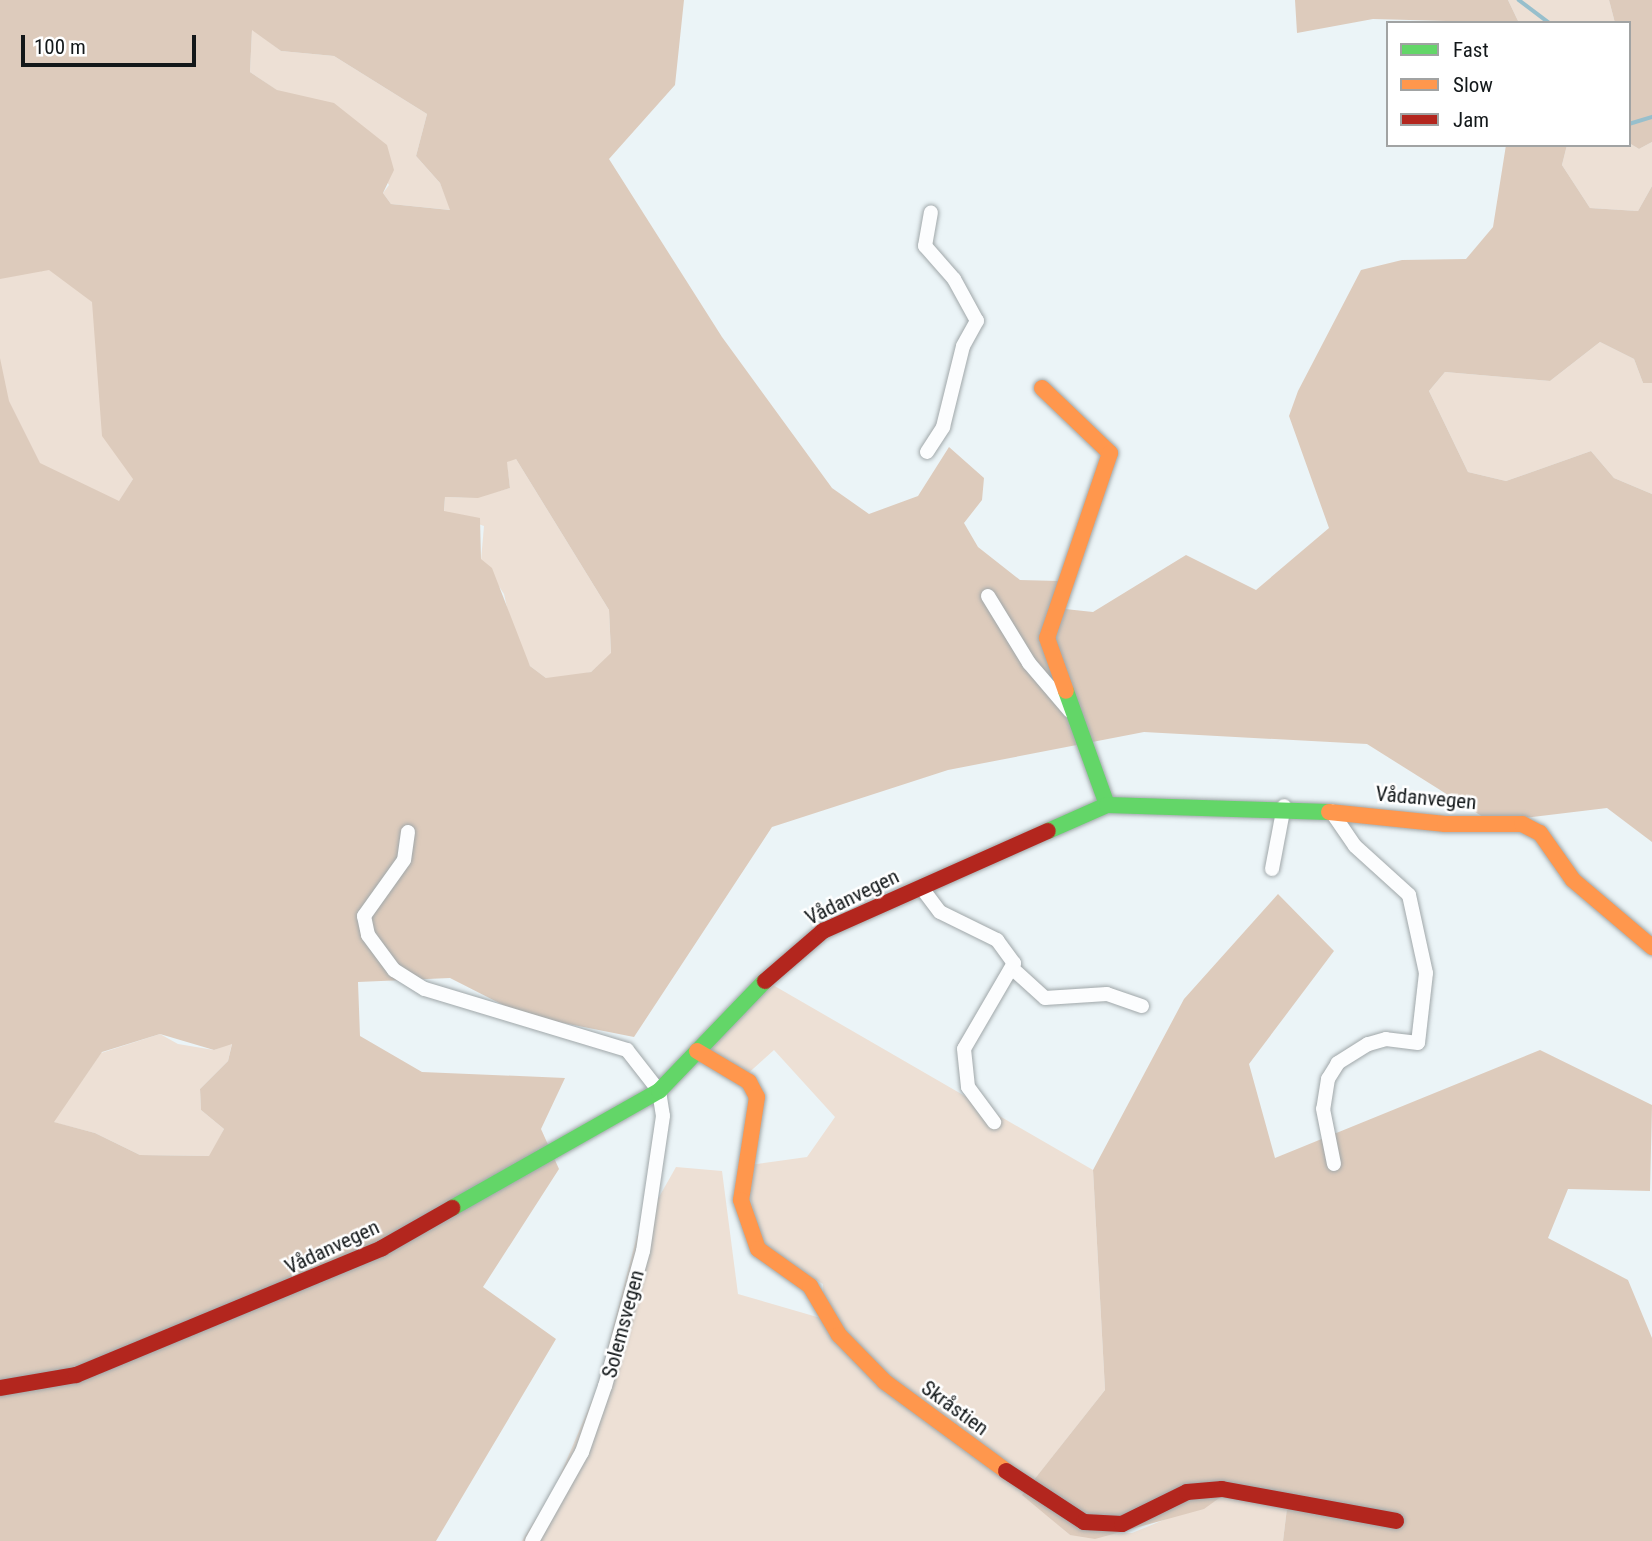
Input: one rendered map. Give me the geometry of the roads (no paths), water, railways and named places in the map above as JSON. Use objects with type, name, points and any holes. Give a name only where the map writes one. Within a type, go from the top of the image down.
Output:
[{"type":"street","points":[[928,452],[943,427],[963,346],[977,321],[954,279],[925,246],[931,213]]},
{"type":"street","points":[[1042,388],[1106,442],[1111,456],[1048,632],[1071,712],[1107,805]]},
{"type":"street","points":[[988,596],[1029,663],[1071,712]]},
{"type":"street","name":"Vådanvegen","points":[[0,1388],[76,1375],[330,1273],[602,1129],[659,1091],[805,943],[922,887],[1107,805],[1284,806],[1522,824],[1540,833],[1573,880],[1652,947]]},
{"type":"street","points":[[1272,869],[1284,806]]},
{"type":"street","points":[[1331,811],[1354,846],[1409,895],[1426,973],[1418,1043],[1386,1038],[1368,1044],[1338,1063],[1328,1079],[1323,1109],[1334,1164]]},
{"type":"street","points":[[408,832],[404,860],[364,916],[368,935],[394,970],[425,989],[627,1050],[659,1091]]},
{"type":"street","points":[[922,887],[940,912],[997,940],[1013,969],[1045,998],[1107,994],[1142,1006]]},
{"type":"street","points":[[994,1122],[968,1087],[964,1049],[1013,969]]},
{"type":"street","name":"Skråstien","points":[[697,1051],[749,1082],[757,1097],[741,1200],[758,1249],[810,1286],[839,1335],[885,1382],[1056,1507],[1084,1522],[1122,1524],[1187,1492],[1222,1489],[1396,1521]]},
{"type":"street","name":"Solemsvegen","points":[[532,1541],[582,1452],[626,1317],[653,1199],[663,1116],[659,1091]]},
{"type":"waterway","points":[[1519,0],[1546,21]]},
{"type":"waterway","points":[[1631,123],[1652,117]]}]
